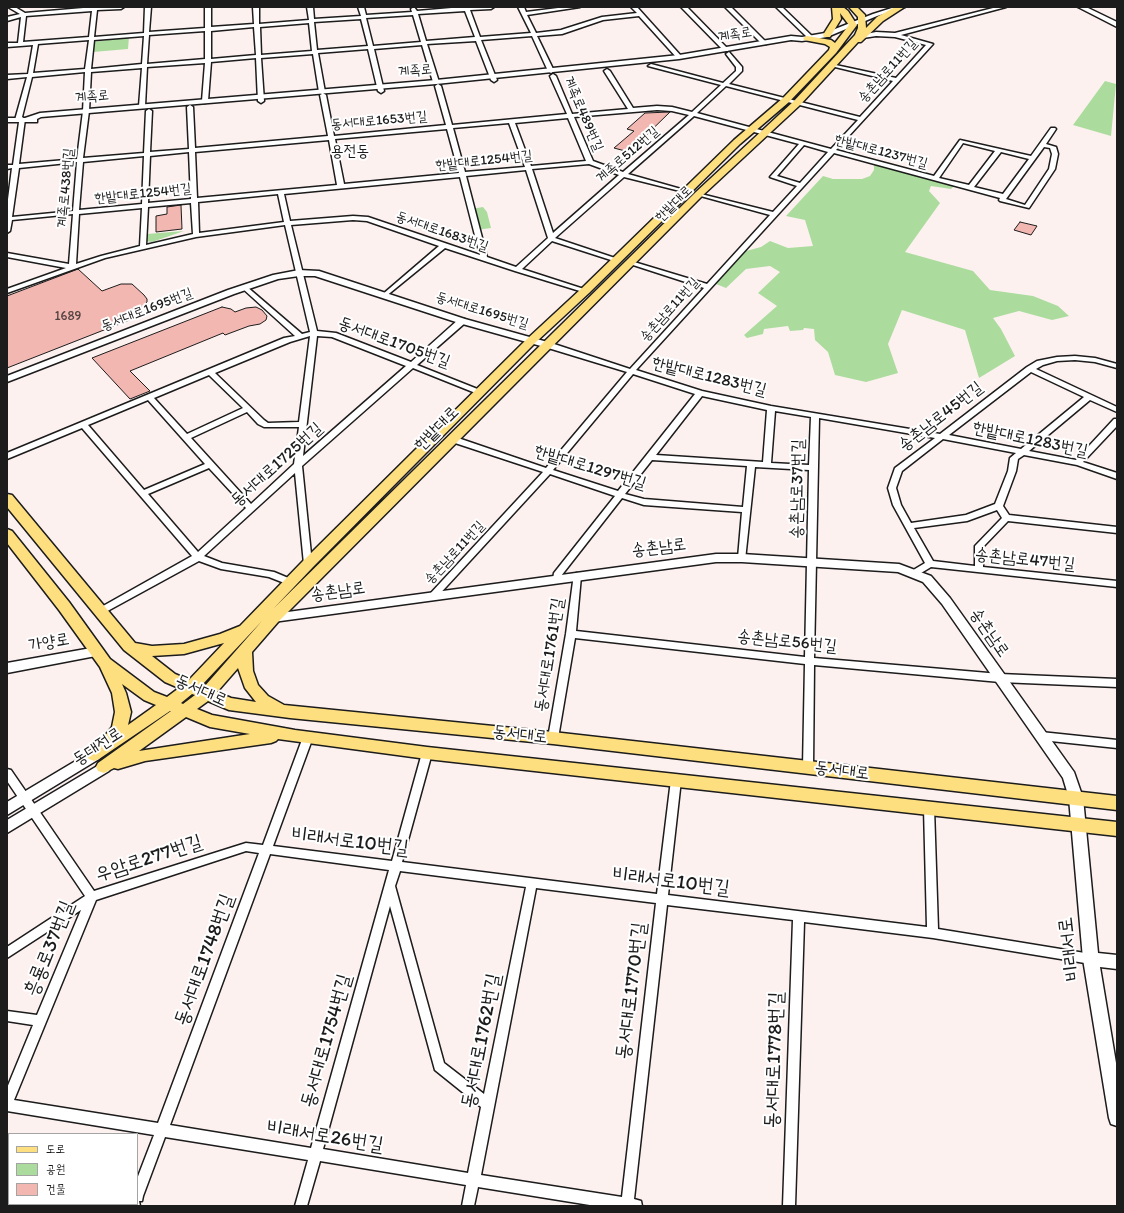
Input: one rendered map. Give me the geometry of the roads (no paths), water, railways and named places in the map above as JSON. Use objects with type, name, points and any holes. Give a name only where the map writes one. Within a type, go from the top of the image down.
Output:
[{"type":"main road","points":[[837,7],[845,13],[853,25]]},
{"type":"main road","points":[[827,35],[837,18],[837,7]]},
{"type":"main road","points":[[852,7],[860,14],[862,21]]},
{"type":"main road","name":"계족로","points":[[85,114],[149,111],[323,93],[494,79],[728,52],[791,38],[807,38],[827,35],[875,15],[901,7]]},
{"type":"main road","points":[[851,45],[880,19],[901,7]]},
{"type":"main road","points":[[1081,7],[1116,24]]},
{"type":"main road","name":"한밭대로","points":[[206,695],[273,618],[632,263],[699,194],[797,103],[859,36],[862,28],[862,21]]},
{"type":"main road","name":"한밭대로","points":[[190,688],[290,582],[531,341],[585,291],[750,130],[786,100],[833,51],[853,25]]},
{"type":"main road","name":"계족로","points":[[552,73],[651,66],[728,52],[796,42],[807,38]]},
{"type":"main road","points":[[807,38],[828,42],[834,46],[833,51]]},
{"type":"main road","name":"계족로","points":[[7,120],[38,120],[142,106],[205,101],[261,99]]},
{"type":"main road","name":"동서대로1695번길","points":[[7,379],[244,287],[276,277],[299,273],[316,273],[462,321],[548,345]]},
{"type":"main road","name":"동서대로","points":[[7,498],[99,612],[129,646],[170,678],[221,702],[290,712],[553,738],[1117,803]]},
{"type":"main road","name":"동서대로","points":[[9,539],[64,606],[101,658],[142,692],[167,705],[220,724],[427,753],[1117,829]]},
{"type":"main road","name":"송촌남로","points":[[273,618],[716,558],[742,558],[899,568],[927,579],[946,601],[1069,776],[1076,798]]},
{"type":"main road","points":[[129,646],[152,651],[184,649],[224,638],[250,623]]},
{"type":"main road","points":[[245,650],[244,656],[246,671],[252,688],[257,695],[269,704],[290,712]]},
{"type":"main road","points":[[99,761],[116,734],[122,721],[122,703],[115,685],[101,658]]},
{"type":"main road","name":"가양로","points":[[7,668],[101,658]]},
{"type":"main road","name":"동대전로","points":[[7,827],[32,812],[99,761],[190,688]]},
{"type":"main road","name":"동대전로","points":[[7,809],[23,799],[99,761],[184,711],[206,695]]},
{"type":"main road","points":[[99,761],[241,740],[302,736]]},
{"type":"main road","name":"비래서로","points":[[1076,798],[1091,959],[1117,1118]]},
{"type":"main road","points":[[1091,959],[1117,962]]},
{"type":"street","points":[[12,7],[24,15]]},
{"type":"street","points":[[7,20],[24,15],[121,7]]},
{"type":"street","points":[[142,106],[148,34],[148,7]]},
{"type":"street","points":[[205,101],[208,61],[208,7]]},
{"type":"street","points":[[256,7],[260,57],[261,99]]},
{"type":"street","points":[[310,7],[315,52],[341,187]]},
{"type":"street","points":[[361,7],[380,89]]},
{"type":"street","points":[[7,45],[364,17],[415,10],[491,7]]},
{"type":"street","name":"계족로489번길","points":[[521,7],[552,73],[590,162]]},
{"type":"street","points":[[524,14],[577,7]]},
{"type":"street","points":[[634,7],[679,57]]},
{"type":"street","points":[[684,7],[728,52]]},
{"type":"street","points":[[728,7],[764,43]]},
{"type":"street","points":[[779,7],[807,38]]},
{"type":"street","points":[[862,36],[876,34],[895,35],[1003,7]]},
{"type":"street","points":[[467,8],[494,79]]},
{"type":"street","name":"계족로438번길","points":[[72,267],[88,70],[95,9]]},
{"type":"street","points":[[415,10],[450,127],[484,259]]},
{"type":"street","points":[[7,77],[533,35],[562,32],[602,19],[641,14]]},
{"type":"street","points":[[20,44],[24,15]]},
{"type":"street","name":"송촌남로11번길","points":[[432,597],[548,471],[631,372],[930,44],[895,35]]},
{"type":"street","points":[[7,231],[36,42]]},
{"type":"street","name":"계족로512번길","points":[[517,270],[551,238],[693,114],[739,71],[740,67],[728,52]]},
{"type":"street","points":[[833,64],[897,80]]},
{"type":"street","name":"계족로","points":[[651,66],[725,84]]},
{"type":"street","points":[[607,70],[632,110]]},
{"type":"street","points":[[725,84],[862,119]]},
{"type":"street","points":[[190,107],[196,235]]},
{"type":"street","name":"동서대로1653번길","points":[[7,167],[656,108],[672,109],[750,130]]},
{"type":"street","points":[[144,247],[144,206],[149,111]]},
{"type":"street","points":[[511,121],[529,169],[551,238],[556,241],[616,260]]},
{"type":"street","points":[[1005,197],[1053,129]]},
{"type":"street","name":"한밭대로1237번길","points":[[750,130],[1005,197],[1002,200],[1027,207],[1052,169],[1055,154],[1053,147],[1042,145]]},
{"type":"street","points":[[935,178],[962,141],[1033,158]]},
{"type":"street","points":[[800,186],[778,180],[773,177],[802,144]]},
{"type":"street","points":[[970,188],[999,150]]},
{"type":"street","name":"한밭대로1254번길","points":[[8,219],[590,162],[624,174],[686,192]]},
{"type":"street","points":[[7,456],[210,372],[300,336],[314,333],[281,193]]},
{"type":"street","name":"한밭대로","points":[[699,194],[774,214]]},
{"type":"street","name":"동서대로1683번길","points":[[7,291],[103,257],[196,235],[288,223],[353,218],[368,219],[517,270],[585,291]]},
{"type":"street","points":[[385,296],[444,245]]},
{"type":"street","name":"동서대로1683번길","points":[[7,255],[72,267]]},
{"type":"street","points":[[632,263],[708,287]]},
{"type":"street","points":[[244,287],[300,336]]},
{"type":"street","name":"동서대로1725번길","points":[[99,612],[198,557],[298,465],[462,321]]},
{"type":"street","name":"동서대로1705번길","points":[[298,465],[314,333],[333,335],[412,364],[481,392]]},
{"type":"street","name":"한밭대로1283번길","points":[[548,345],[700,393],[771,408],[940,436],[1078,463],[1117,476]]},
{"type":"street","name":"송촌남로45번길","points":[[930,564],[897,505],[892,488],[898,470],[940,436],[1040,363],[1057,359],[1075,358],[1095,360],[1117,366]]},
{"type":"street","points":[[1030,369],[1117,410]]},
{"type":"street","points":[[210,372],[264,424],[302,424]]},
{"type":"street","points":[[557,579],[557,575],[700,393]]},
{"type":"street","points":[[149,397],[212,464],[251,509]]},
{"type":"street","points":[[910,526],[967,518],[999,506],[1012,471],[1014,458],[1089,397]]},
{"type":"street","name":"한밭대로1283번길","points":[[767,465],[771,408]]},
{"type":"street","points":[[186,437],[248,409]]},
{"type":"street","name":"송촌남로37번길","points":[[808,767],[815,416]]},
{"type":"street","points":[[1078,463],[1117,421]]},
{"type":"street","points":[[83,424],[198,557],[221,566],[271,574],[290,582]]},
{"type":"street","name":"한밭대로1297번길","points":[[452,440],[644,502],[746,510]]},
{"type":"street","points":[[650,457],[813,468]]},
{"type":"street","points":[[144,493],[212,464]]},
{"type":"street","points":[[742,558],[751,464]]},
{"type":"street","points":[[298,465],[308,564]]},
{"type":"street","points":[[999,506],[1006,518]]},
{"type":"street","points":[[1006,518],[1117,530]]},
{"type":"street","points":[[979,570],[979,546],[1006,518]]},
{"type":"street","points":[[913,574],[930,564]]},
{"type":"street","name":"송촌남로47번길","points":[[930,564],[1117,584]]},
{"type":"street","name":"동서대로1761번길","points":[[553,738],[571,634],[577,576]]},
{"type":"street","name":"송촌남로56번길","points":[[571,634],[810,661],[1000,678]]},
{"type":"street","name":"송촌남로","points":[[1000,678],[1117,683]]},
{"type":"street","name":"동서대로1748번길","points":[[138,1193],[266,849],[302,736]]},
{"type":"street","points":[[1041,736],[1117,744]]},
{"type":"street","name":"동서대로1754번길","points":[[301,1206],[427,753]]},
{"type":"street","name":"흥룡로37번길","points":[[7,773],[23,799],[92,898],[7,1104]]},
{"type":"street","name":"동서대로1770번길","points":[[630,1206],[676,780]]},
{"type":"street","points":[[929,808],[933,933]]},
{"type":"street","name":"비래서로10번길","points":[[246,847],[933,933],[1091,959]]},
{"type":"street","name":"우암로277번길","points":[[7,953],[92,898],[246,847]]},
{"type":"street","name":"동서대로1762번길","points":[[468,1206],[532,883]]},
{"type":"street","points":[[390,886],[439,1066],[488,1105]]},
{"type":"street","name":"동서대로1778번길","points":[[789,1206],[799,916]]},
{"type":"street","points":[[7,1016],[41,1021]]},
{"type":"street","name":"비래서로26번길","points":[[7,1104],[630,1206]]},
{"type":"district","name":"용전동","points":[[350,152]]}]
